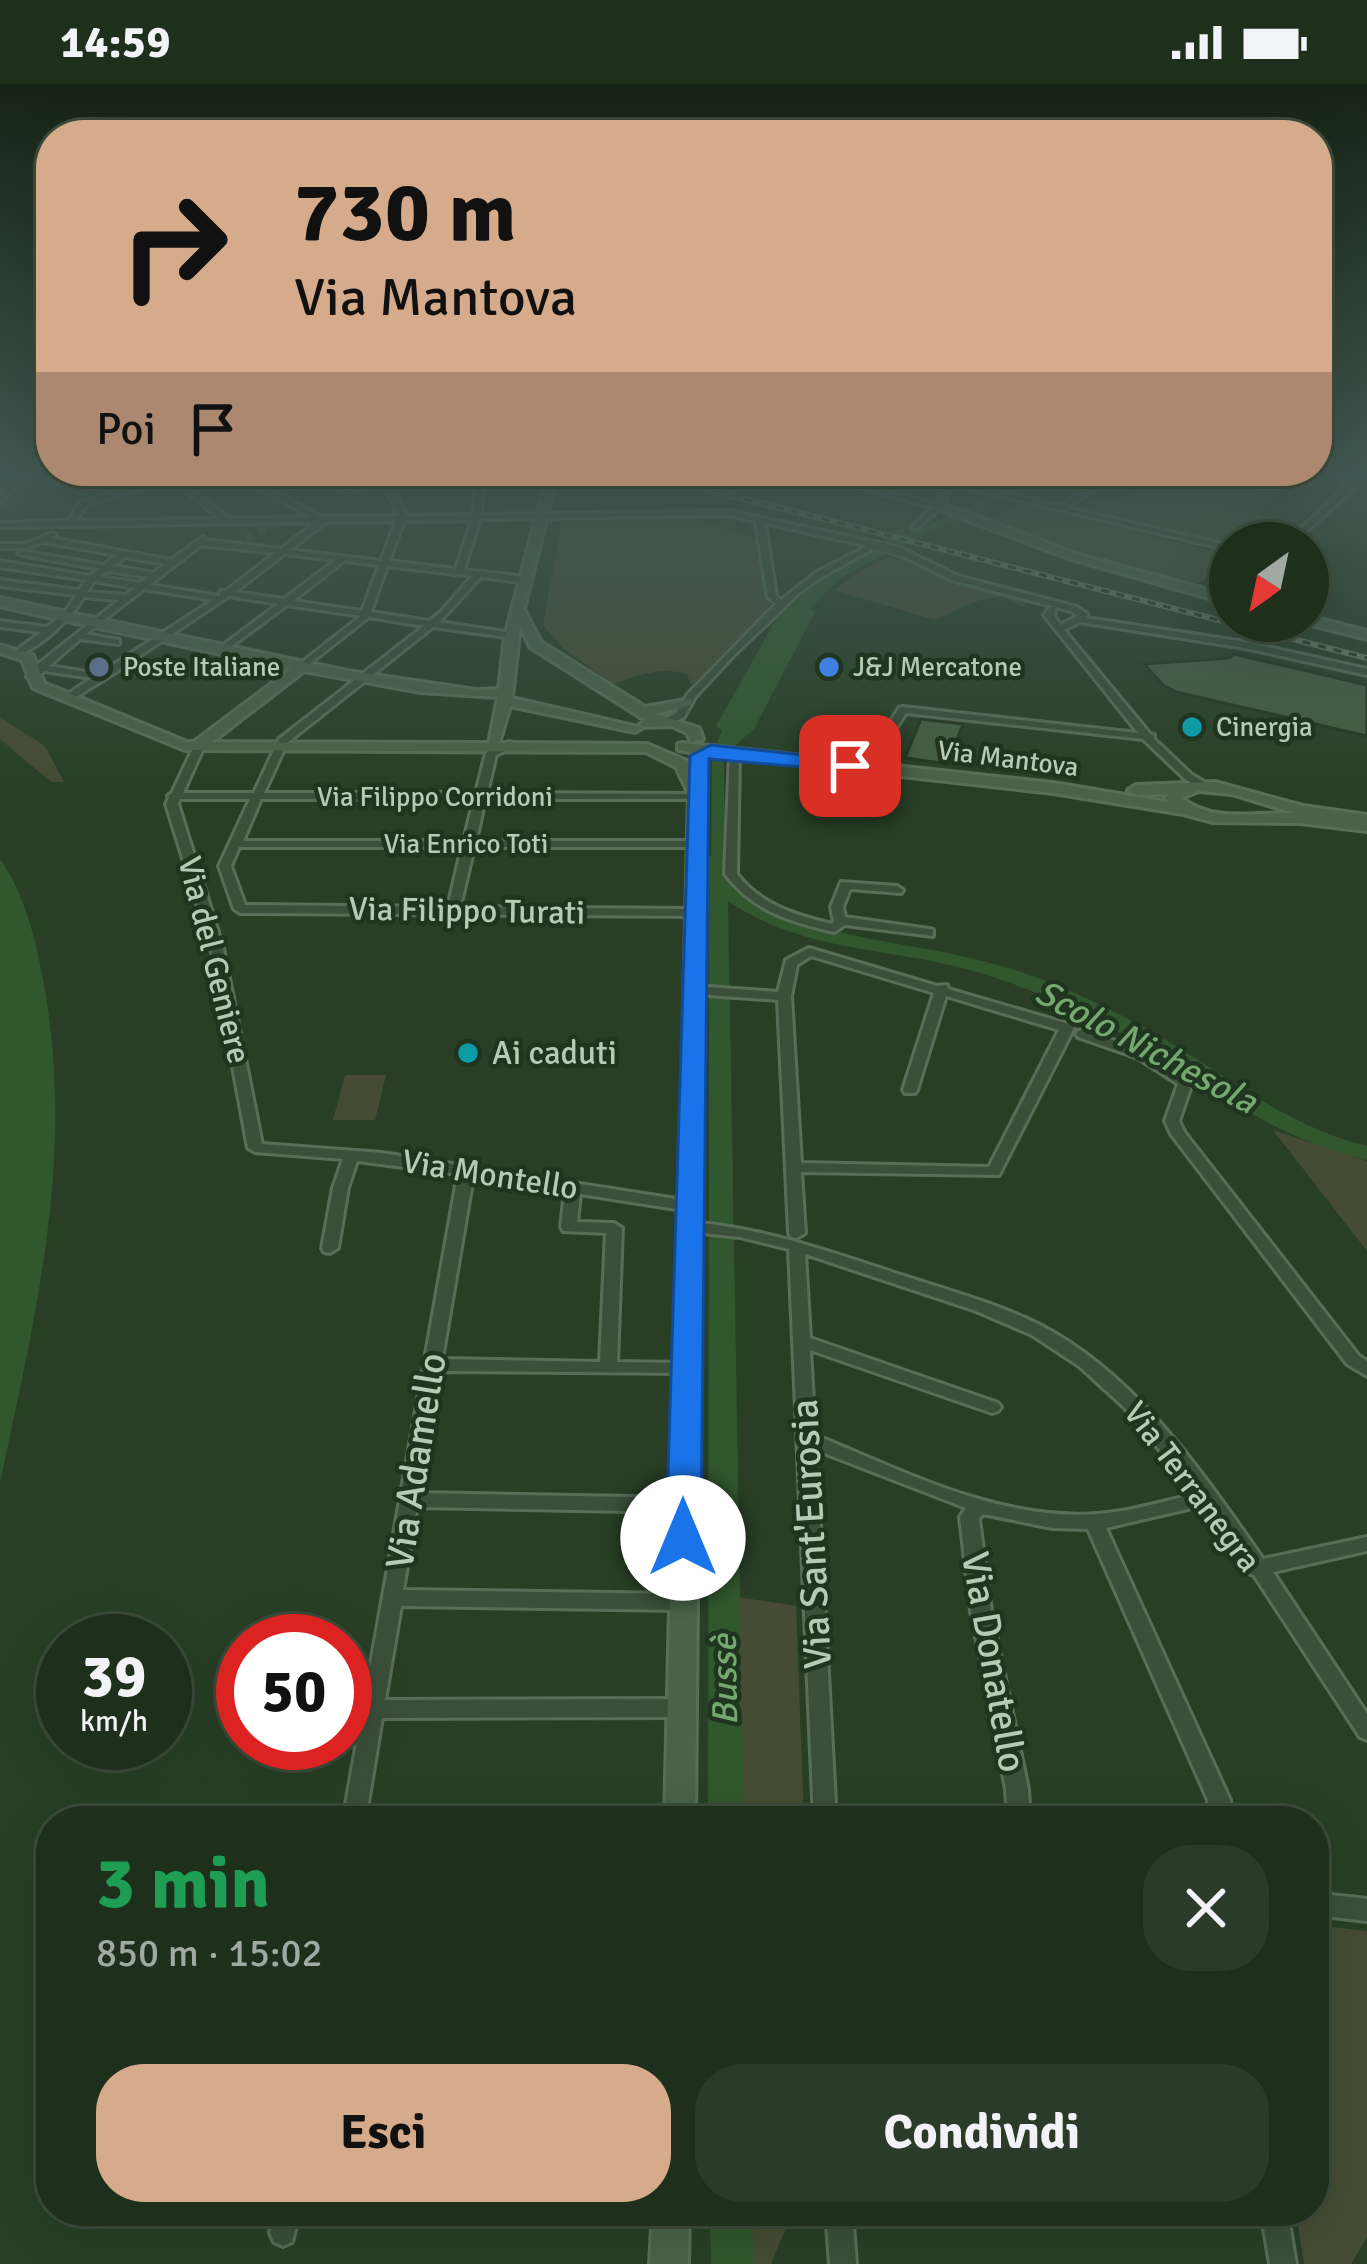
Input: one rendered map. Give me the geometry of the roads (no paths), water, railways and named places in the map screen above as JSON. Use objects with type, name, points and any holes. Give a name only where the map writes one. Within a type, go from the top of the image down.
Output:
[{"type":"main road","points":[[490,746],[504,702],[514,628],[527,581]]},
{"type":"main road","points":[[1161,581],[1209,594]]},
{"type":"main road","points":[[0,602],[57,624],[93,625],[635,728],[662,722]]},
{"type":"main road","points":[[1329,625],[1367,635]]},
{"type":"main road","points":[[514,628],[629,706],[708,746]]},
{"type":"main road","points":[[509,661],[523,648],[542,648]]},
{"type":"main road","points":[[0,649],[37,660],[68,698],[176,744],[708,746]]},
{"type":"main road","points":[[200,745],[304,665]]},
{"type":"main road","points":[[629,706],[660,711],[686,702]]},
{"type":"main road","points":[[635,728],[632,741],[682,764],[697,787]]},
{"type":"main road","points":[[697,787],[708,746]]},
{"type":"main road","points":[[680,1806],[686,1369],[699,990],[697,787],[700,756],[708,746]]},
{"type":"main road","name":"Via Mantova","points":[[708,746],[1104,787],[1182,783],[1367,823]]},
{"type":"main road","name":"Via Mantova","points":[[708,746],[1053,788],[1183,809],[1367,823]]},
{"type":"main road","points":[[1182,783],[1173,798],[1183,809]]},
{"type":"main road","points":[[1254,817],[1266,809],[1258,797]]},
{"type":"main road","points":[[669,2264],[670,2226]]},
{"type":"street","points":[[45,581],[128,598]]},
{"type":"street","points":[[73,581],[85,588],[140,586],[514,628]]},
{"type":"street","points":[[37,660],[39,640],[91,581]]},
{"type":"street","points":[[37,660],[79,636],[148,581]]},
{"type":"street","points":[[68,698],[242,581]]},
{"type":"street","points":[[221,651],[313,581]]},
{"type":"street","points":[[304,665],[368,612],[379,581]]},
{"type":"street","points":[[235,844],[280,745],[435,621],[473,581]]},
{"type":"street","points":[[769,581],[772,597],[781,603]]},
{"type":"street","points":[[662,722],[679,716],[686,702],[726,660],[809,581]]},
{"type":"street","points":[[965,581],[1075,615],[1367,672]]},
{"type":"street","points":[[1030,599],[1055,619],[1182,783]]},
{"type":"street","points":[[368,612],[514,628]]},
{"type":"street","points":[[1055,619],[1075,615]]},
{"type":"street","points":[[1055,619],[1075,615]]},
{"type":"street","points":[[435,621],[514,628]]},
{"type":"street","points":[[0,624],[57,624]]},
{"type":"street","points":[[37,660],[82,626],[64,624],[29,650],[37,660],[102,677]]},
{"type":"street","points":[[0,634],[39,640]]},
{"type":"street","points":[[79,636],[116,642]]},
{"type":"street","points":[[726,660],[749,663]]},
{"type":"street","points":[[686,702],[708,746],[731,874],[741,889],[765,907],[837,924],[929,933]]},
{"type":"street","points":[[862,761],[873,758],[906,707],[1150,737]]},
{"type":"street","points":[[173,796],[200,745]]},
{"type":"street","points":[[453,910],[490,746]]},
{"type":"street","points":[[877,749],[881,759],[892,764]]},
{"type":"street","name":"Via Filippo Corridoni","points":[[173,796],[476,798],[697,787]]},
{"type":"street","name":"Via del Geniere","points":[[173,796],[217,948],[253,1145],[263,1151],[289,1153]]},
{"type":"street","name":"Via Enrico Toti","points":[[235,844],[696,844]]},
{"type":"street","name":"Via Filippo Turati","points":[[235,844],[225,866],[239,909],[695,914]]},
{"type":"street","points":[[837,924],[845,885],[897,890]]},
{"type":"street","points":[[699,990],[784,996],[791,963],[809,952],[1066,1028],[994,1172],[794,1167]]},
{"type":"street","points":[[910,1090],[942,988]]},
{"type":"street","name":"Via Sant'Eurosia","points":[[784,996],[824,1806]]},
{"type":"street","points":[[1083,1034],[1143,1055],[1185,1084],[1172,1121],[1178,1134],[1353,1360],[1367,1370]]},
{"type":"street","name":"Via Montello","points":[[289,1153],[352,1155],[573,1188],[693,1220]]},
{"type":"street","points":[[330,1248],[341,1202],[338,1181],[352,1155]]},
{"type":"street","name":"Via Adamello","points":[[358,1806],[466,1172]]},
{"type":"street","points":[[573,1188],[569,1227],[614,1228],[608,1368]]},
{"type":"street","name":"Via Terranegra","points":[[693,1220],[797,1240],[1040,1332],[1106,1379],[1157,1431],[1207,1498],[1367,1731]]},
{"type":"street","points":[[801,1341],[992,1407]]},
{"type":"street","points":[[431,1365],[686,1369]]},
{"type":"street","points":[[806,1439],[978,1507],[1030,1519],[1094,1522],[1207,1498]]},
{"type":"street","points":[[409,1500],[683,1505]]},
{"type":"street","name":"Via Donatello","points":[[978,1507],[969,1517],[981,1611],[1018,1806]]},
{"type":"street","points":[[1094,1522],[1220,1806]]},
{"type":"street","points":[[1255,1568],[1367,1544]]},
{"type":"street","points":[[393,1598],[683,1603]]},
{"type":"street","points":[[375,1709],[682,1708]]},
{"type":"street","points":[[1329,1906],[1367,1910]]},
{"type":"street","points":[[839,2226],[843,2264]]},
{"type":"street","points":[[1277,2226],[1283,2264]]},
{"type":"waterway","name":"Bussè","points":[[718,857],[718,885]]},
{"type":"waterway","name":"Scolo Nichesola","points":[[718,885],[753,909],[826,938],[979,966],[1035,985],[1150,1040],[1285,1125],[1367,1153]]},
{"type":"waterway","name":"Bussè","points":[[718,885],[726,1806]]},
{"type":"waterway","name":"Bussè","points":[[731,2226],[732,2264]]},
{"type":"railway","points":[[1065,581],[1367,658]]},
{"type":"place","name":"Poste Italiane","points":[[99,667]]},
{"type":"place","name":"J&J Mercatone","points":[[829,667]]},
{"type":"place","name":"Cinergia","points":[[1192,727]]},
{"type":"place","name":"Ai caduti","points":[[468,1053]]}]
